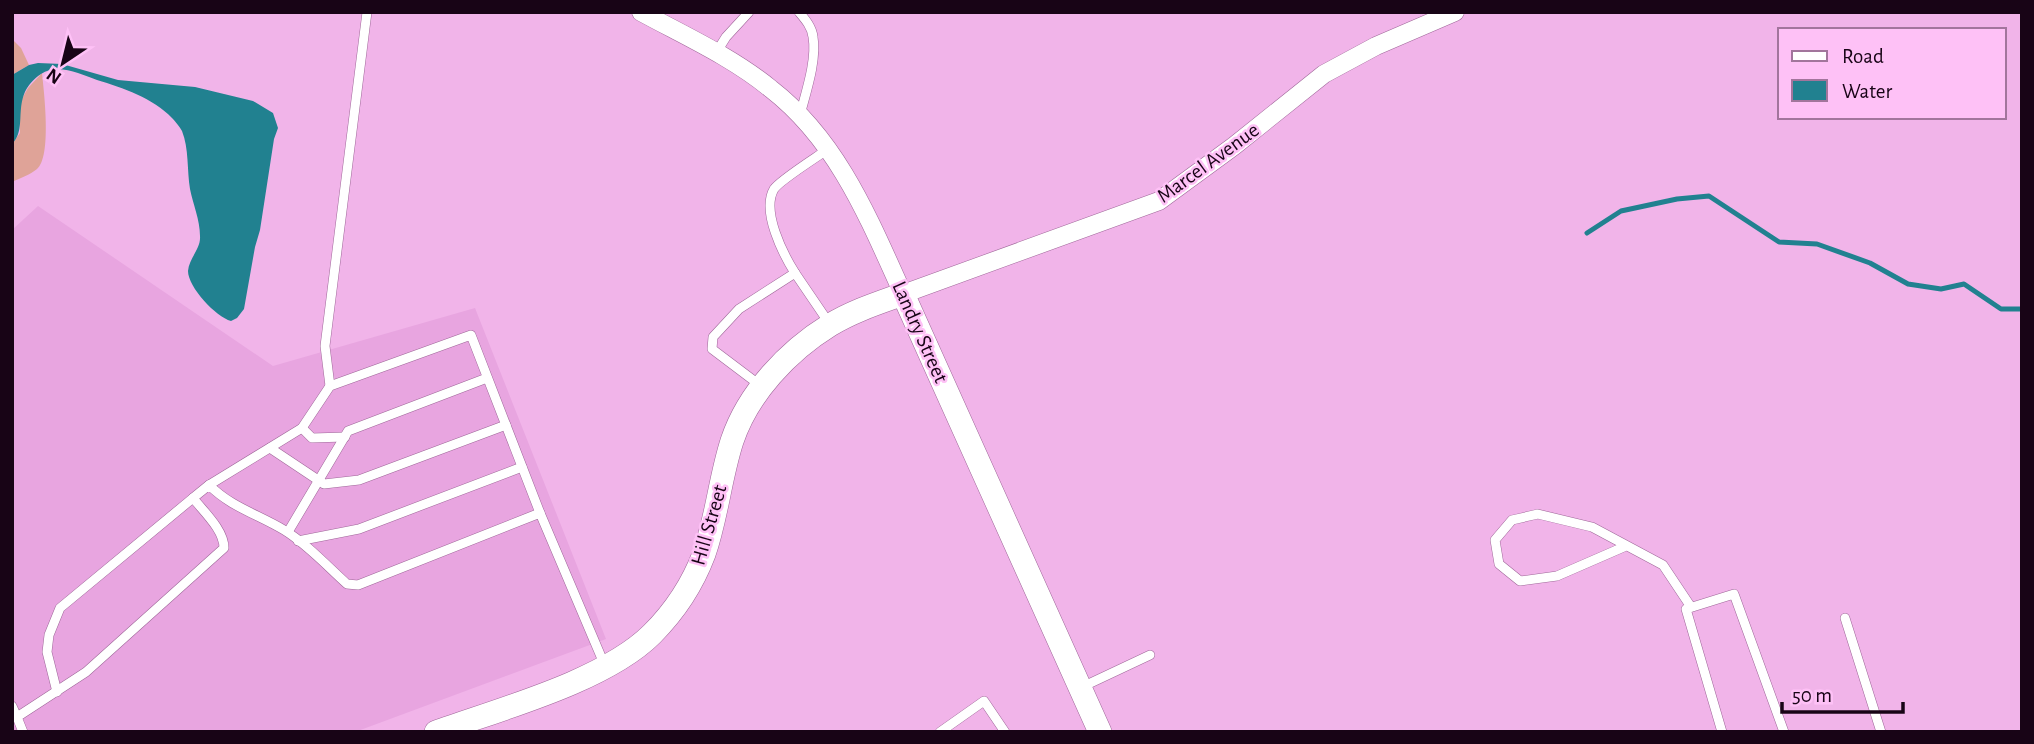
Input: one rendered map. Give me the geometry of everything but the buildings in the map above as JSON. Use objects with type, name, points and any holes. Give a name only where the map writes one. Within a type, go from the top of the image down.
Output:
[{"type":"street","name":"Landry Street","points":[[642,12],[761,81],[800,115],[828,149],[856,193],[1100,732]]},
{"type":"street","name":"Marcel Avenue","points":[[903,294],[1159,201],[1224,154],[1324,74],[1376,46],[1455,12]]},
{"type":"street","name":"Hill Street","points":[[436,732],[531,698],[606,667],[646,639],[684,594],[704,554],[733,440],[742,418],[762,387],[796,349],[830,325],[863,308],[903,294]]},
{"type":"lane","points":[[330,386],[325,346],[367,12]]},
{"type":"lane","points":[[716,53],[726,37],[749,12]]},
{"type":"lane","points":[[799,12],[808,23],[813,37],[811,72],[800,115]]},
{"type":"lane","points":[[828,149],[775,187],[771,200],[774,232],[794,273],[830,325]]},
{"type":"lane","points":[[762,387],[712,349],[713,337],[739,309],[794,273]]},
{"type":"lane","points":[[57,692],[47,652],[49,635],[60,608],[209,485],[302,428],[330,386],[471,335],[540,513],[606,667]]},
{"type":"lane","points":[[288,532],[348,432],[487,378]]},
{"type":"lane","points":[[270,448],[324,484],[359,480],[506,425]]},
{"type":"lane","points":[[302,428],[312,438],[345,437]]},
{"type":"lane","points":[[298,541],[359,529],[522,467]]},
{"type":"lane","points":[[209,485],[226,501],[288,532],[347,584],[358,585],[540,513]]},
{"type":"lane","points":[[17,717],[86,672],[223,548],[224,541],[220,532],[193,498]]},
{"type":"lane","points":[[1626,546],[1557,576],[1520,581],[1499,564],[1494,540],[1512,520],[1538,514],[1592,527],[1664,565],[1691,607]]},
{"type":"lane","points":[[1721,732],[1686,609],[1734,594],[1784,732]]},
{"type":"lane","points":[[1845,618],[1881,732]]},
{"type":"lane","points":[[1080,687],[1150,655]]},
{"type":"lane","points":[[940,732],[984,701],[1005,732]]},
{"type":"lane","points":[[12,706],[23,732]]},
{"type":"shaded area","points":[[12,39],[21,48],[29,65],[12,75]]},
{"type":"shaded area","points":[[42,73],[46,138],[42,162],[34,171],[12,182],[12,144],[20,133],[20,102]]},
{"type":"shaded area","points":[[38,206],[273,366],[475,308],[606,639],[355,732],[12,732],[12,230]]},
{"type":"water","points":[[38,63],[62,64],[118,80],[195,87],[253,101],[273,113],[278,128],[244,309],[237,318],[231,321],[218,314],[198,293],[189,278],[189,266],[199,245],[200,230],[190,189],[186,145],[177,124],[156,105],[137,95],[76,73],[55,69],[41,74],[25,92],[17,137],[12,144],[12,75]]},
{"type":"waterway","points":[[1587,233],[1621,211],[1677,199],[1709,196],[1779,242],[1817,244],[1870,263],[1908,284],[1941,289],[1964,284],[2001,309],[2022,309]]}]
